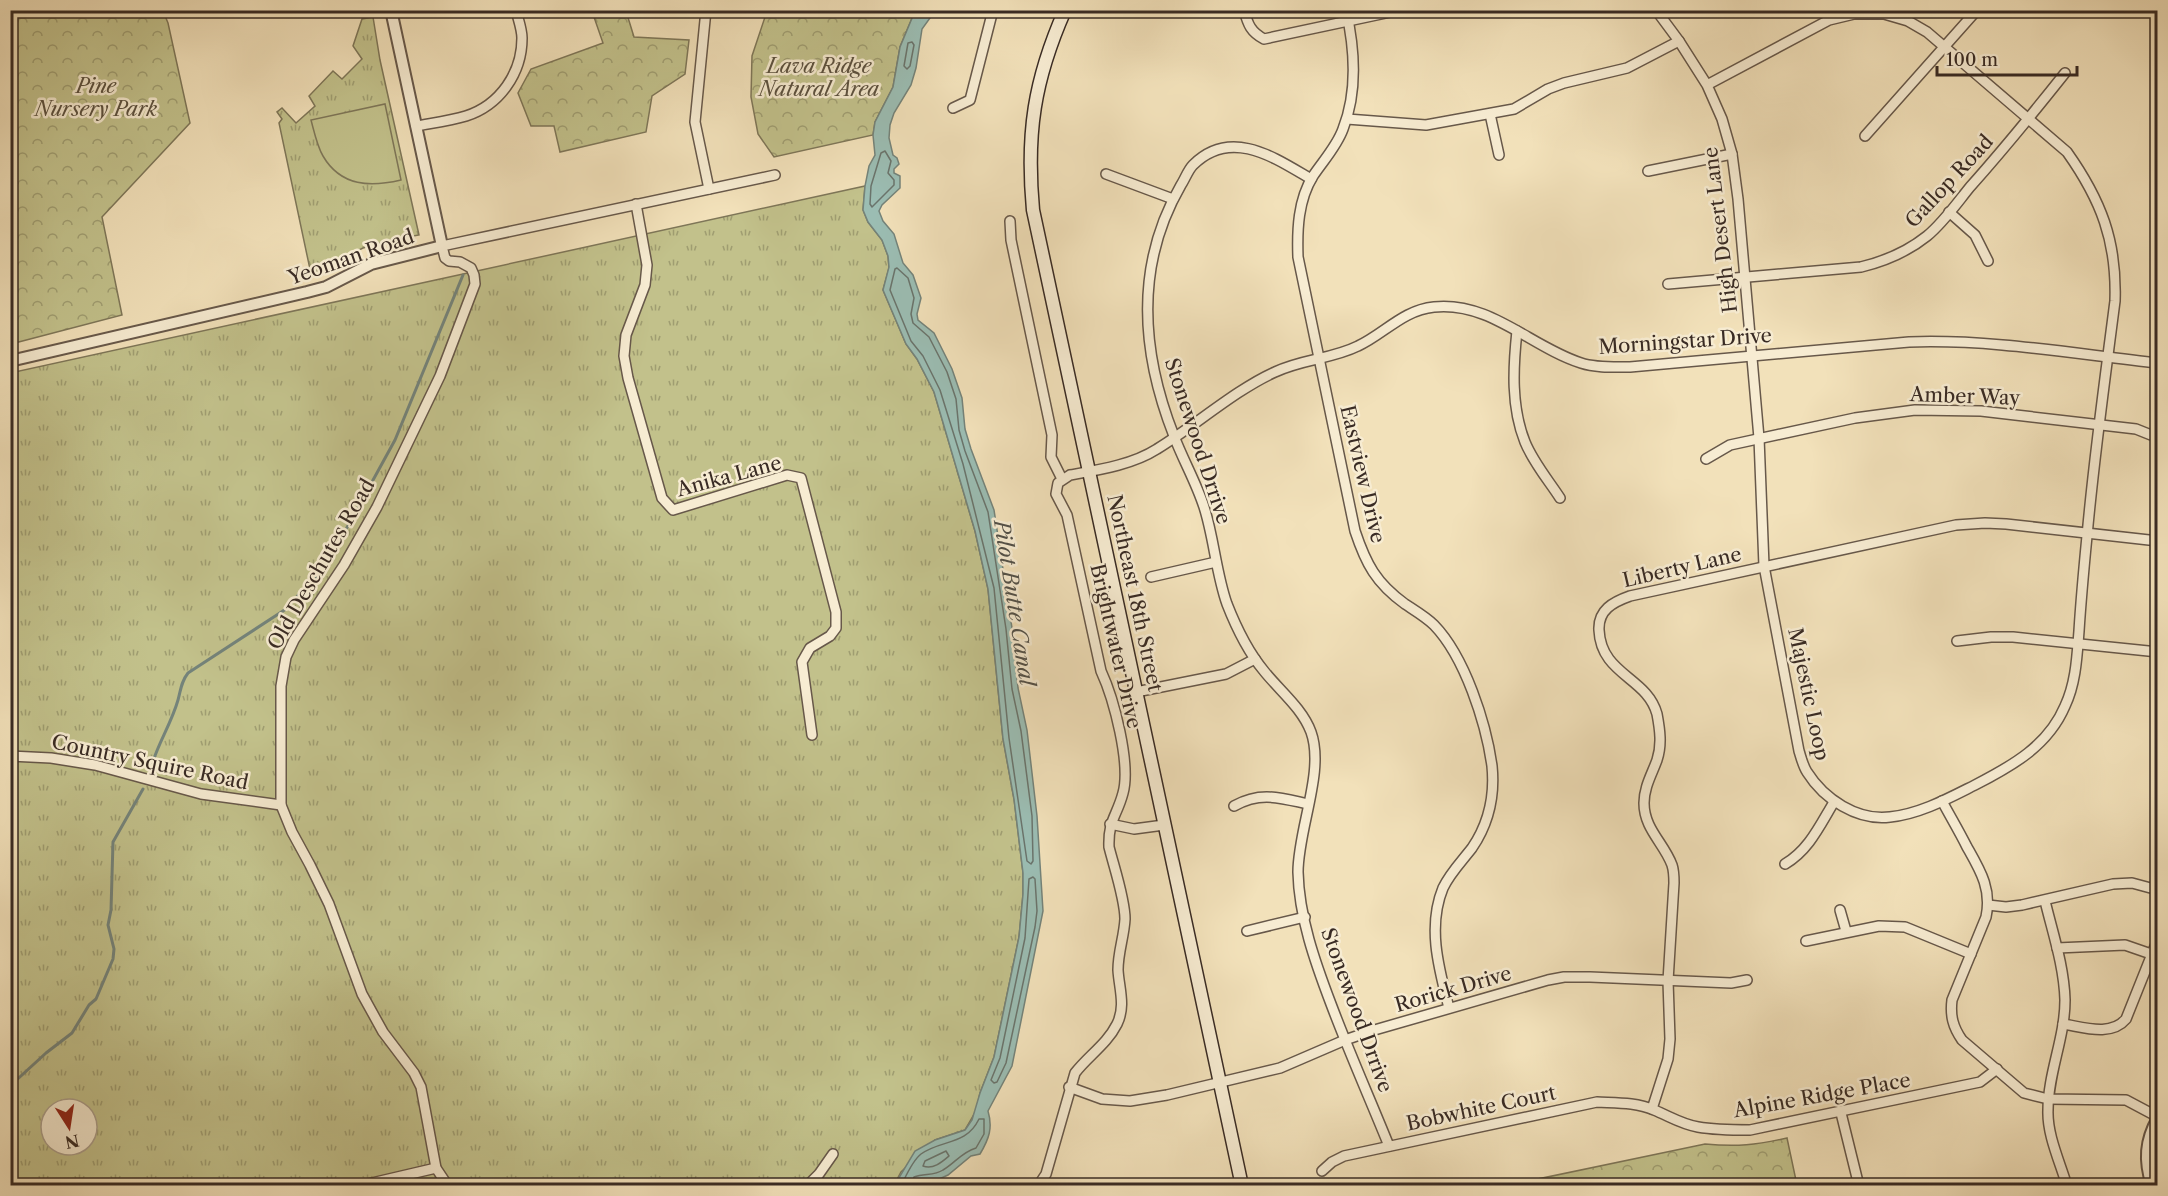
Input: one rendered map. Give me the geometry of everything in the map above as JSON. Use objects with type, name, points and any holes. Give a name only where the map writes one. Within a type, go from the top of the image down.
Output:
[{"type":"main road","name":"Northeast 18th Street","points":[[1065,10],[1046,54],[1038,84],[1032,117],[1030,181],[1039,239],[1242,1185]]},
{"type":"street","points":[[391,10],[442,246]]},
{"type":"street","points":[[416,126],[465,116],[492,102],[501,94],[511,81],[519,61],[522,37],[516,10]]},
{"type":"street","points":[[706,10],[695,122],[709,189]]},
{"type":"street","points":[[953,108],[970,100],[993,10]]},
{"type":"street","points":[[1244,10],[1247,24],[1254,34],[1264,39],[1400,10]]},
{"type":"street","name":"Eastview Drive","points":[[1346,10],[1354,60],[1353,84],[1347,119],[1332,149],[1311,179],[1302,201],[1297,231],[1298,257],[1355,531],[1362,552],[1371,572],[1383,587],[1434,625],[1450,647],[1477,704],[1485,731],[1494,786],[1492,805],[1486,823],[1472,847],[1456,866],[1443,888],[1436,912],[1437,956],[1449,1008]]},
{"type":"street","name":"High Desert Lane","points":[[1656,10],[1707,85],[1722,119],[1732,154],[1752,356]]},
{"type":"street","points":[[1865,136],[1977,10]]},
{"type":"street","name":"Majestic Loop","points":[[1707,85],[1829,20],[1854,14],[1884,14],[1908,21],[1927,32],[2067,152],[2084,176],[2098,202],[2109,230],[2116,275],[2115,301],[2099,424],[2073,679],[2067,704],[2056,725],[2040,744],[2016,762],[1984,781],[1942,801],[1888,818],[1850,811],[1834,802],[1805,770],[1799,751],[1764,566],[1759,438],[1752,356]]},
{"type":"street","points":[[1347,119],[1426,125],[1514,109],[1548,89],[1627,68],[1679,41]]},
{"type":"street","name":"Gallop Road","points":[[1668,284],[1834,270],[1885,261],[1906,251],[1929,235],[1950,212],[2065,73]]},
{"type":"street","points":[[1490,114],[1499,156]]},
{"type":"street","name":"Stonewood Drrive","points":[[1311,179],[1270,155],[1251,148],[1229,147],[1209,154],[1192,166],[1173,199],[1155,248],[1146,300],[1146,326],[1157,384],[1174,436],[1204,508],[1228,606],[1255,660],[1302,715],[1311,733],[1315,750],[1315,769],[1298,872],[1305,917],[1318,969],[1389,1146]]},
{"type":"street","points":[[1648,171],[1732,154]]},
{"type":"street","points":[[1106,174],[1173,199]]},
{"type":"street","name":"Yeoman Road","points":[[10,361],[326,287],[371,264],[442,246],[775,175]]},
{"type":"street","name":"Anika Lane","points":[[636,204],[647,265],[645,285],[626,336],[624,356],[628,378],[662,498],[673,510],[787,475],[801,478],[836,612],[836,628],[830,636],[810,648],[802,662],[812,735]]},
{"type":"street","points":[[1950,212],[1975,235],[1988,261]]},
{"type":"street","name":"Brightwater Drive","points":[[1010,221],[1011,240],[1052,435],[1052,457],[1062,479],[1058,483],[1056,494],[1067,516],[1101,671],[1109,689],[1126,777],[1123,795],[1110,824],[1109,847],[1125,916],[1124,933],[1118,956],[1121,1010],[1111,1035],[1075,1073],[1069,1087],[1046,1174],[1038,1185]]},
{"type":"street","name":"Old Deschutes Road","points":[[442,246],[445,258],[471,268],[475,284],[440,376],[387,488],[344,565],[294,640],[286,657],[281,686],[281,805],[292,832],[329,904],[362,994],[383,1032],[414,1073],[421,1087],[436,1168],[448,1185]]},
{"type":"street","name":"Morningstar Drive","points":[[1089,471],[1135,460],[1156,450],[1174,436],[1275,372],[1342,353],[1360,345],[1397,320],[1431,307],[1466,308],[1486,315],[1564,357],[1583,364],[1604,367],[1630,367],[1909,342],[1943,341],[1974,342],[2157,363]]},
{"type":"street","points":[[1517,331],[1514,385],[1519,424],[1526,445],[1560,498]]},
{"type":"street","name":"Amber Way","points":[[1706,459],[1730,444],[1855,418],[1915,410],[1981,411],[2136,429],[2151,435]]},
{"type":"street","points":[[1062,479],[1089,471]]},
{"type":"street","name":"Liberty Lane","points":[[1653,1109],[1668,1059],[1670,1039],[1668,981],[1673,868],[1650,829],[1644,804],[1645,789],[1658,758],[1661,742],[1660,728],[1656,710],[1648,697],[1623,675],[1603,651],[1599,639],[1599,625],[1603,612],[1614,602],[1630,596],[1956,525],[1996,524],[2157,541]]},
{"type":"street","points":[[1151,577],[1216,562]]},
{"type":"street","points":[[1957,641],[2013,637],[2157,652]]},
{"type":"street","points":[[1136,693],[1226,674],[1255,660]]},
{"type":"street","name":"Country Squire Road","points":[[10,756],[51,758],[94,765],[201,794],[281,805]]},
{"type":"street","points":[[1234,806],[1256,796],[1270,796],[1308,804]]},
{"type":"street","points":[[1942,801],[1984,876],[1988,892],[1988,905],[1952,1000],[1953,1022],[1962,1040],[2024,1093],[2048,1098],[2126,1100],[2157,1117],[2150,1131],[2146,1153],[2152,1185]]},
{"type":"street","points":[[1785,864],[1796,858],[1806,847],[1834,802]]},
{"type":"street","points":[[1110,824],[1134,829],[1164,825]]},
{"type":"street","points":[[1988,905],[2006,907],[2045,901],[2113,884],[2133,883],[2157,890]]},
{"type":"street","points":[[2045,901],[2064,986],[2063,1024],[2048,1098],[2049,1122],[2067,1185]]},
{"type":"street","points":[[1840,910],[1846,931]]},
{"type":"street","points":[[1247,931],[1305,917]]},
{"type":"street","points":[[1806,940],[1879,926],[1905,927],[1971,954]]},
{"type":"street","points":[[2063,1024],[2111,1029],[2121,1025],[2126,1019],[2157,939]]},
{"type":"street","points":[[2057,948],[2125,945],[2151,954]]},
{"type":"street","name":"Rorick Drive","points":[[1069,1087],[1102,1100],[1130,1101],[1220,1082],[1280,1068],[1345,1040],[1449,1008],[1564,977],[1731,983],[1747,980]]},
{"type":"street","name":"Alpine Ridge Place","points":[[1653,1109],[1677,1121],[1697,1127],[1750,1130],[1841,1113],[1980,1082],[1996,1069]]},
{"type":"street","name":"Bobwhite Court","points":[[1322,1171],[1332,1162],[1344,1156],[1597,1102],[1626,1103],[1653,1109]]},
{"type":"street","points":[[1841,1113],[1859,1185]]},
{"type":"street","points":[[807,1185],[819,1174],[833,1154]]},
{"type":"street","points":[[359,1185],[436,1168]]},
{"type":"green space","name":"Pine Nursery Park","points":[[11,10],[163,11],[168,23],[190,123],[102,217],[122,315],[11,344]]},
{"type":"green space","points":[[574,11],[626,11],[634,37],[689,40],[685,74],[652,96],[646,132],[560,152],[554,126],[531,126],[518,93],[531,69],[603,43],[594,17]]},
{"type":"green space","name":"Lava Ridge Natural Area","points":[[767,11],[915,11],[900,47],[893,87],[875,122],[873,135],[774,157],[758,134],[751,97],[752,56]]},
{"type":"green space","points":[[373,17],[380,60],[419,235],[363,248],[311,274],[279,123],[282,119],[277,112],[282,108],[296,123],[315,106],[309,96],[333,71],[342,79],[362,59],[353,46],[362,19]]},
{"type":"green space","points":[[385,104],[401,180],[368,184],[339,174],[330,166],[321,152],[311,120]]},
{"type":"green space","points":[[865,186],[863,210],[868,222],[882,240],[888,256],[889,268],[883,290],[906,344],[917,359],[934,392],[975,531],[988,589],[1003,739],[1014,799],[1023,873],[1019,937],[994,1057],[980,1093],[976,1111],[965,1130],[935,1140],[901,1172],[894,1185],[11,1185],[10,373]]},
{"type":"green space","points":[[1787,1138],[1797,1185],[1509,1185],[1705,1144],[1746,1145]]},
{"type":"water","points":[[915,11],[935,11],[922,29],[911,85],[894,113],[890,125],[889,138],[893,155],[899,164],[894,169],[894,173],[900,176],[900,188],[882,205],[879,211],[883,221],[894,234],[903,263],[913,275],[921,298],[917,314],[918,320],[934,333],[952,369],[962,398],[965,429],[994,510],[1012,628],[1018,688],[1027,730],[1037,816],[1043,911],[1012,1066],[988,1111],[990,1128],[983,1149],[980,1154],[971,1156],[948,1175],[937,1180],[921,1181],[915,1185],[894,1186],[915,1151],[935,1140],[965,1130],[972,1120],[994,1057],[1019,937],[1023,894],[1023,873],[1014,799],[1003,739],[988,589],[975,531],[934,392],[917,359],[906,344],[883,290],[889,267],[888,256],[882,240],[868,222],[863,210],[869,166],[875,155],[873,135],[875,122],[893,87],[900,47]]},
{"type":"waterway","points":[[150,771],[188,673],[286,609],[302,591],[312,584],[324,568],[395,440],[463,275]]},
{"type":"waterway","points":[[10,1086],[72,1033],[89,1005],[96,999],[113,959],[114,949],[108,925],[111,910],[113,842],[143,789]]},
{"type":"water label","name":"Pilot Butte Canal","points":[[1014,603]]}]
